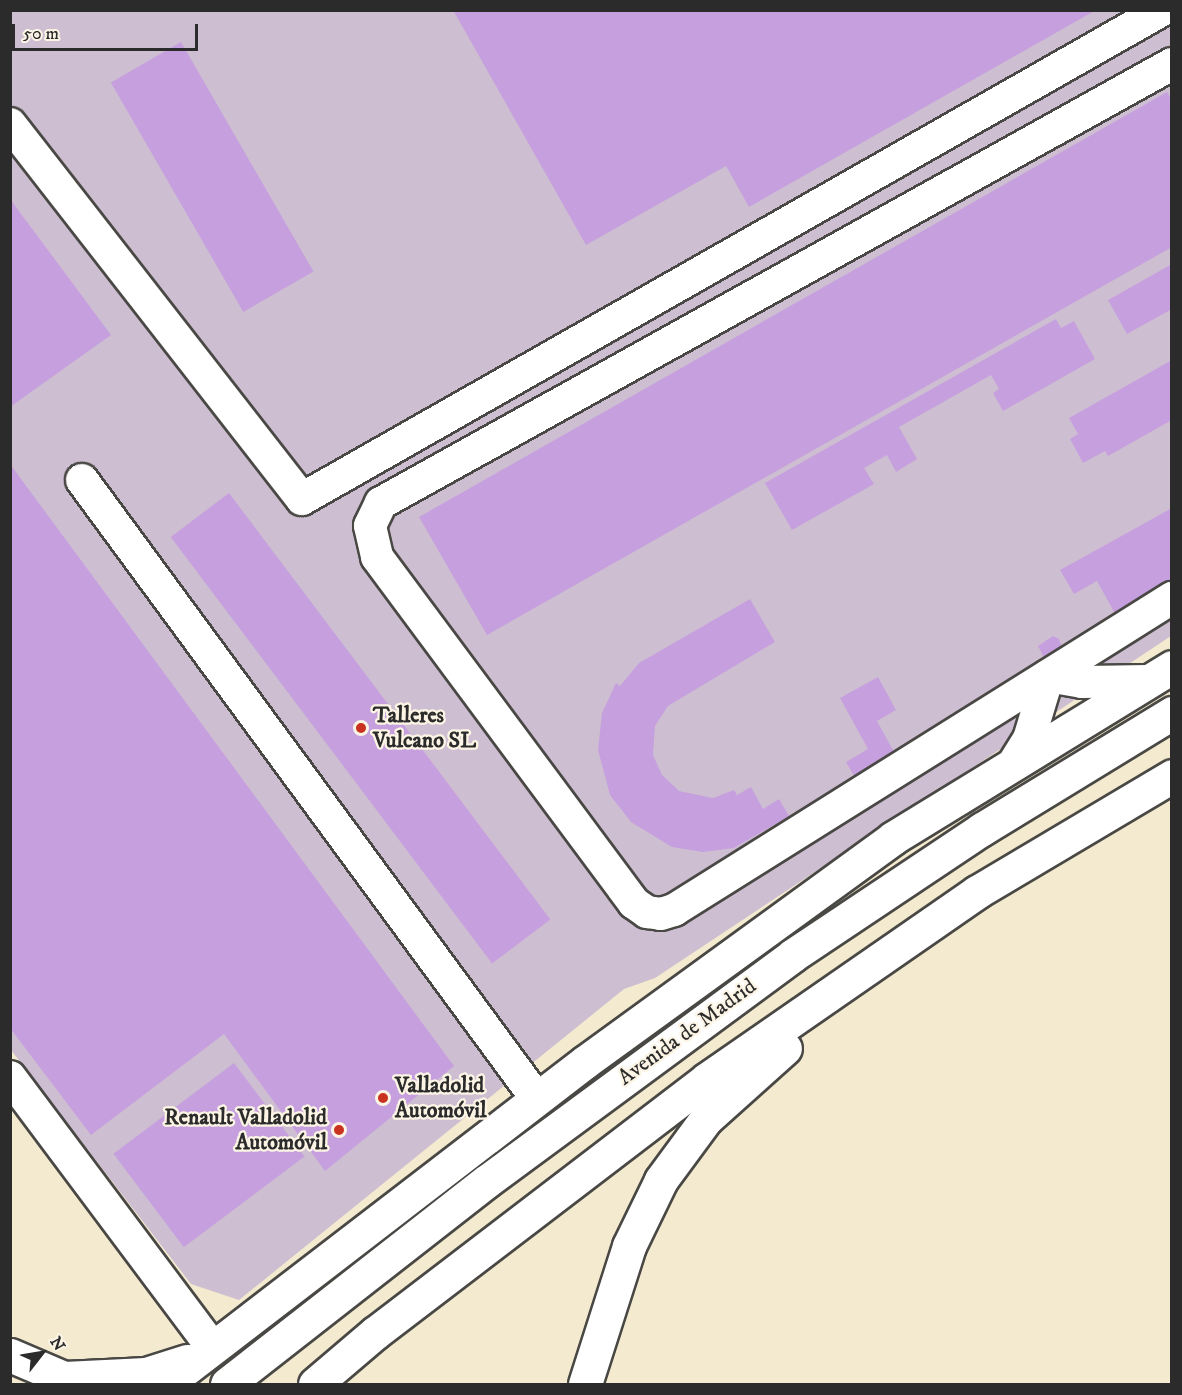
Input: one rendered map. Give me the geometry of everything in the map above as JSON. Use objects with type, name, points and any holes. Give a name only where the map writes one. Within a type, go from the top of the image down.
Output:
[{"type":"highway","points":[[166,1384],[537,1099],[892,838],[1160,674]]},
{"type":"highway","name":"Avenida de Madrid","points":[[227,1384],[488,1180],[793,955],[982,829],[1172,713]]},
{"type":"highway","points":[[315,1384],[384,1326],[707,1079],[977,892],[1172,776]]},
{"type":"highway","points":[[585,1384],[629,1246],[662,1180],[706,1119],[771,1059],[853,997],[1172,784]]},
{"type":"highway","points":[[10,1355],[64,1378],[146,1374],[205,1353]]},
{"type":"lane","points":[[10,124],[302,499],[1162,10]]},
{"type":"lane","points":[[1172,64],[381,503],[370,526],[377,557],[634,903],[647,912],[674,910],[1172,598]]},
{"type":"lane","points":[[82,480],[537,1099]]},
{"type":"lane","points":[[1048,676],[1082,682],[1160,674]]},
{"type":"lane","points":[[1014,764],[1029,739],[1048,676]]},
{"type":"lane","points":[[10,1077],[205,1353]]},
{"type":"shaded area","points":[[11,11],[1171,11],[1171,636],[655,978],[624,989],[239,1300],[191,1284],[11,1050]]},
{"type":"building","points":[[453,10],[1096,10],[749,207],[726,166],[586,245]]},
{"type":"building","points":[[181,42],[314,271],[243,312],[111,82]]},
{"type":"building","points":[[1167,92],[1172,101],[1172,247],[487,635],[419,517]]},
{"type":"building","points":[[10,199],[111,335],[10,407]]},
{"type":"building","points":[[1172,264],[1172,309],[1127,334],[1108,300]]},
{"type":"building","points":[[1056,319],[1061,328],[1074,321],[1095,359],[1003,411],[993,393],[999,389],[991,375],[899,427],[917,459],[896,472],[887,455],[864,468],[874,484],[792,530],[765,483]]},
{"type":"building","points":[[1172,360],[1172,420],[1108,456],[1105,451],[1083,463],[1070,439],[1078,434],[1069,418]]},
{"type":"building","points":[[10,464],[454,1066],[325,1171],[224,1034],[91,1135],[10,1028]]},
{"type":"building","name":"Talleres Vulcano SL","points":[[229,493],[550,919],[492,963],[171,537]]},
{"type":"building","points":[[1172,508],[1172,586],[1118,619],[1097,581],[1074,594],[1060,570]]},
{"type":"building","points":[[750,599],[775,642],[668,706],[655,726],[653,755],[662,775],[679,791],[713,798],[734,790],[737,795],[751,787],[763,809],[779,799],[789,816],[734,848],[703,852],[672,847],[631,822],[610,795],[598,750],[602,713],[616,683],[620,686],[639,663]]},
{"type":"building","points":[[1053,636],[1059,639],[1065,656],[1045,660],[1038,646]]},
{"type":"building","points":[[878,677],[896,710],[877,721],[894,752],[854,776],[846,762],[868,749],[840,698]]},
{"type":"building","points":[[234,1063],[304,1156],[184,1247],[113,1154]]},
{"type":"place","name":"Talleres Vulcano SL","points":[[361,728]]},
{"type":"place","name":"Valladolid Automóvil","points":[[383,1098]]},
{"type":"place","name":"Renault Valladolid Automóvil","points":[[339,1130]]}]
